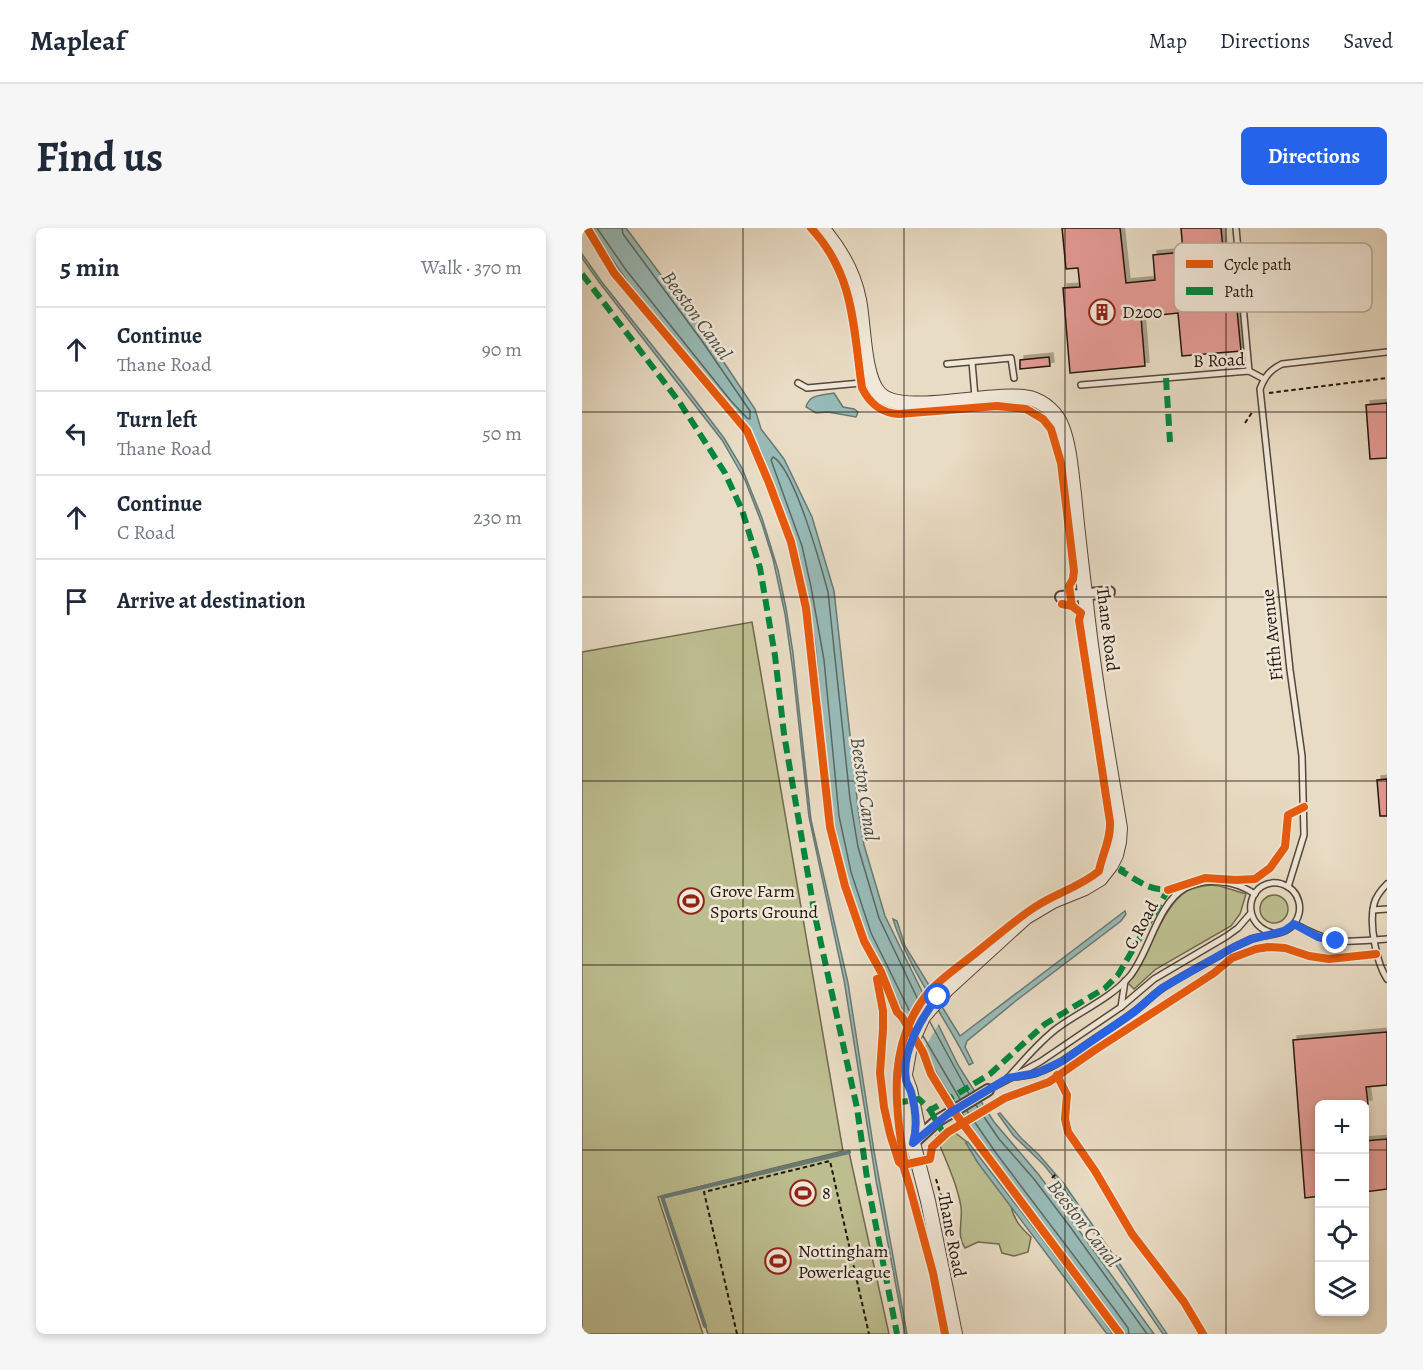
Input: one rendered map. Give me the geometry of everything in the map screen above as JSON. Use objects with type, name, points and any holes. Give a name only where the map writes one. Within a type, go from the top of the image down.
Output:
[{"type":"street","points":[[822,228],[842,256],[856,289],[872,382]]},
{"type":"street","name":"Thane Road","points":[[872,382],[881,395],[899,404],[1002,397],[1029,398],[1047,407],[1061,424],[1070,464],[1092,653],[1120,828],[1116,855],[1112,865],[1100,879],[1053,901],[1026,917],[946,989],[923,1017],[913,1038],[907,1062],[906,1079],[918,1128],[913,1143],[928,1201],[955,1334]]},
{"type":"street","points":[[1061,597],[1109,592]]},
{"type":"street","points":[[913,1143],[948,1114],[988,1090]]},
{"type":"lane","points":[[1236,228],[1237,243]]},
{"type":"lane","points":[[1244,312],[1250,371]]},
{"type":"lane","name":"B Road","points":[[1081,385],[1250,371],[1264,379],[1272,369],[1282,364],[1387,352]]},
{"type":"lane","points":[[947,364],[1011,358],[1014,378]]},
{"type":"lane","points":[[972,362],[975,399]]},
{"type":"lane","name":"Fifth Avenue","points":[[1264,379],[1260,388],[1262,409],[1290,670],[1302,756],[1304,835],[1288,887]]},
{"type":"lane","points":[[798,383],[807,388],[872,382]]},
{"type":"lane","name":"C Road","points":[[1008,1078],[1031,1051],[1055,1030],[1102,1000],[1125,981],[1135,968],[1168,904],[1186,887],[1201,882],[1216,881],[1247,889],[1255,894]]},
{"type":"lane","points":[[1272,933],[1257,926],[1250,906],[1260,888],[1274,883],[1288,887],[1299,900],[1299,916],[1294,924],[1318,937],[1344,943],[1387,939]]},
{"type":"lane","points":[[1387,884],[1378,896],[1373,910],[1377,961],[1387,979]]},
{"type":"lane","points":[[1373,910],[1387,909]]},
{"type":"lane","name":"C Road","points":[[988,1090],[1040,1062],[1121,1006],[1154,979],[1238,928],[1251,913]]},
{"type":"lane","name":"C Road","points":[[1008,1078],[1037,1073],[1064,1060],[1134,1012],[1162,988],[1234,947],[1284,931],[1294,924]]},
{"type":"lane","name":"C Road","points":[[1121,1006],[1125,981]]},
{"type":"path","points":[[1245,423],[1252,411],[1270,408],[1269,392],[1387,378]]},
{"type":"path","points":[[737,1334],[704,1192],[830,1161],[869,1334]]},
{"type":"path","points":[[1052,1178],[1057,1173]]},
{"type":"green space","name":"Grove Farm Sports Ground","points":[[752,622],[843,1151],[658,1197],[703,1334],[582,1334],[582,652]]},
{"type":"green space","points":[[1210,885],[1246,894],[1240,914],[1231,926],[1156,969],[1134,989],[1128,983],[1170,908],[1187,891]]},
{"type":"green space","points":[[1274,895],[1284,899],[1288,909],[1284,919],[1274,923],[1264,919],[1260,909],[1264,899]]},
{"type":"green space","points":[[949,1128],[967,1142],[1011,1206],[1018,1223],[1031,1237],[1028,1252],[1014,1256],[1002,1253],[999,1244],[978,1242],[965,1248],[961,1238],[959,1198],[936,1136]]},
{"type":"green space","name":"Nottingham Powerleague","points":[[849,1152],[889,1334],[708,1334],[662,1197]]},
{"type":"water","points":[[590,228],[626,228],[707,337],[755,409],[761,429],[784,459],[812,517],[834,591],[859,816],[864,845],[885,916],[958,1065],[994,1122],[1039,1175],[1154,1334],[1124,1334],[991,1157],[940,1079],[904,1013],[866,935],[848,883],[832,814],[815,642],[800,559],[779,496],[760,449],[749,429],[637,295]]},
{"type":"water","points":[[582,254],[724,438],[742,468],[762,518],[778,570],[793,653],[811,820],[848,983],[874,1151],[907,1334],[905,1334],[876,1180],[844,980],[809,817],[793,671],[785,614],[773,559],[745,480],[722,440],[599,282],[582,258]]},
{"type":"water","points":[[834,393],[843,407],[858,412],[856,417],[828,412],[816,413],[806,407],[813,397]]},
{"type":"water","points":[[1125,911],[1126,914],[1121,921],[967,1041],[965,1047],[973,1063],[969,1065],[908,957],[893,919],[897,921],[905,946],[960,1036]]},
{"type":"water","points":[[1000,1113],[1064,1184],[1114,1256],[1117,1256],[1117,1260],[1167,1334],[1163,1334],[1066,1192],[1044,1165],[1013,1135],[998,1114]]},
{"type":"water","points":[[968,1142],[1113,1334],[1107,1334],[978,1163],[966,1143]]},
{"type":"pier","points":[[924,991],[940,1022],[922,1052],[905,1021]]},
{"type":"building","points":[[1062,228],[1120,228],[1126,283],[1155,280],[1153,255],[1174,253],[1174,312],[1237,312],[1241,351],[1182,356],[1178,313],[1141,317],[1145,366],[1070,373],[1063,288],[1080,287],[1078,268],[1066,269]]},
{"type":"building","points":[[1181,228],[1221,228],[1222,243],[1182,243]]},
{"type":"building","points":[[1049,357],[1050,366],[1020,369],[1020,360]]},
{"type":"building","points":[[1387,403],[1387,458],[1370,459],[1366,405]]},
{"type":"building","points":[[1387,779],[1387,816],[1380,816],[1377,780]]},
{"type":"building","points":[[1387,1032],[1387,1085],[1366,1087],[1368,1100],[1315,1100],[1315,1197],[1305,1198],[1293,1040]]},
{"type":"building","points":[[1387,1139],[1387,1189],[1369,1191],[1369,1141]]},
{"type":"waterway","points":[[705,1326],[662,1197],[849,1152]]},
{"type":"marked path","points":[[582,274],[680,403],[725,473],[742,510],[760,568],[775,656],[784,734],[815,916],[857,1108],[868,1185],[897,1334]]},
{"type":"marked path","points":[[1166,378],[1170,442]]},
{"type":"marked path","points":[[1123,867],[1121,871],[1145,885],[1158,889],[1171,888]]},
{"type":"marked path","points":[[896,1103],[919,1099],[930,1110],[934,1108],[990,1074],[1045,1024],[1105,988],[1118,975],[1168,890]]},
{"type":"marked path","points":[[930,1110],[945,1136]]},
{"type":"cycle path","points":[[587,228],[614,273],[747,431],[769,483],[791,542],[806,608],[830,827],[845,886],[864,941],[881,972],[897,1012],[923,1052],[931,1074],[955,1113],[1120,1334]]},
{"type":"cycle path","points":[[811,228],[836,264],[844,283],[854,323],[862,388],[877,407],[899,414],[997,406],[1026,409],[1043,419],[1051,429],[1061,463],[1074,571],[1069,586],[1072,606]]},
{"type":"cycle path","points":[[1062,604],[1072,606],[1081,613],[1079,620],[1110,822],[1108,841],[1099,871],[1043,902],[1013,923],[939,982],[915,1012],[900,1052],[897,1073],[898,1116],[903,1165],[930,1159],[932,1147],[948,1132],[1005,1098],[1049,1082],[1214,973],[1232,958],[1268,947],[1285,948],[1309,956],[1329,959],[1376,954]]},
{"type":"cycle path","points":[[1168,890],[1205,878],[1255,879],[1270,868],[1285,847],[1288,815],[1304,807]]},
{"type":"cycle path","points":[[877,979],[883,1011],[880,1073],[884,1107],[890,1134],[910,1188],[933,1273],[945,1334]]},
{"type":"cycle path","points":[[1057,1075],[1067,1095],[1065,1119],[1068,1132],[1095,1171],[1132,1234],[1184,1302],[1203,1334]]},
{"type":"place","name":"D200","points":[[1102,312]]},
{"type":"place","name":"Grove Farm Sports Ground","points":[[691,901]]},
{"type":"place","name":"8","points":[[803,1193]]},
{"type":"place","name":"Nottingham Powerleague","points":[[778,1261]]},
{"type":"route","points":[[938,997],[918,1027],[910,1046],[907,1062],[906,1079],[918,1128],[913,1143],[937,1121],[1008,1078],[1037,1073],[1064,1060],[1134,1012],[1162,988],[1234,947],[1252,939],[1284,931],[1294,924],[1318,937],[1336,941]]},
{"type":"water label","name":"Beeston Canal","points":[[697,315]]},
{"type":"water label","name":"Beeston Canal","points":[[865,789]]},
{"type":"water label","name":"Beeston Canal","points":[[1084,1223]]}]
